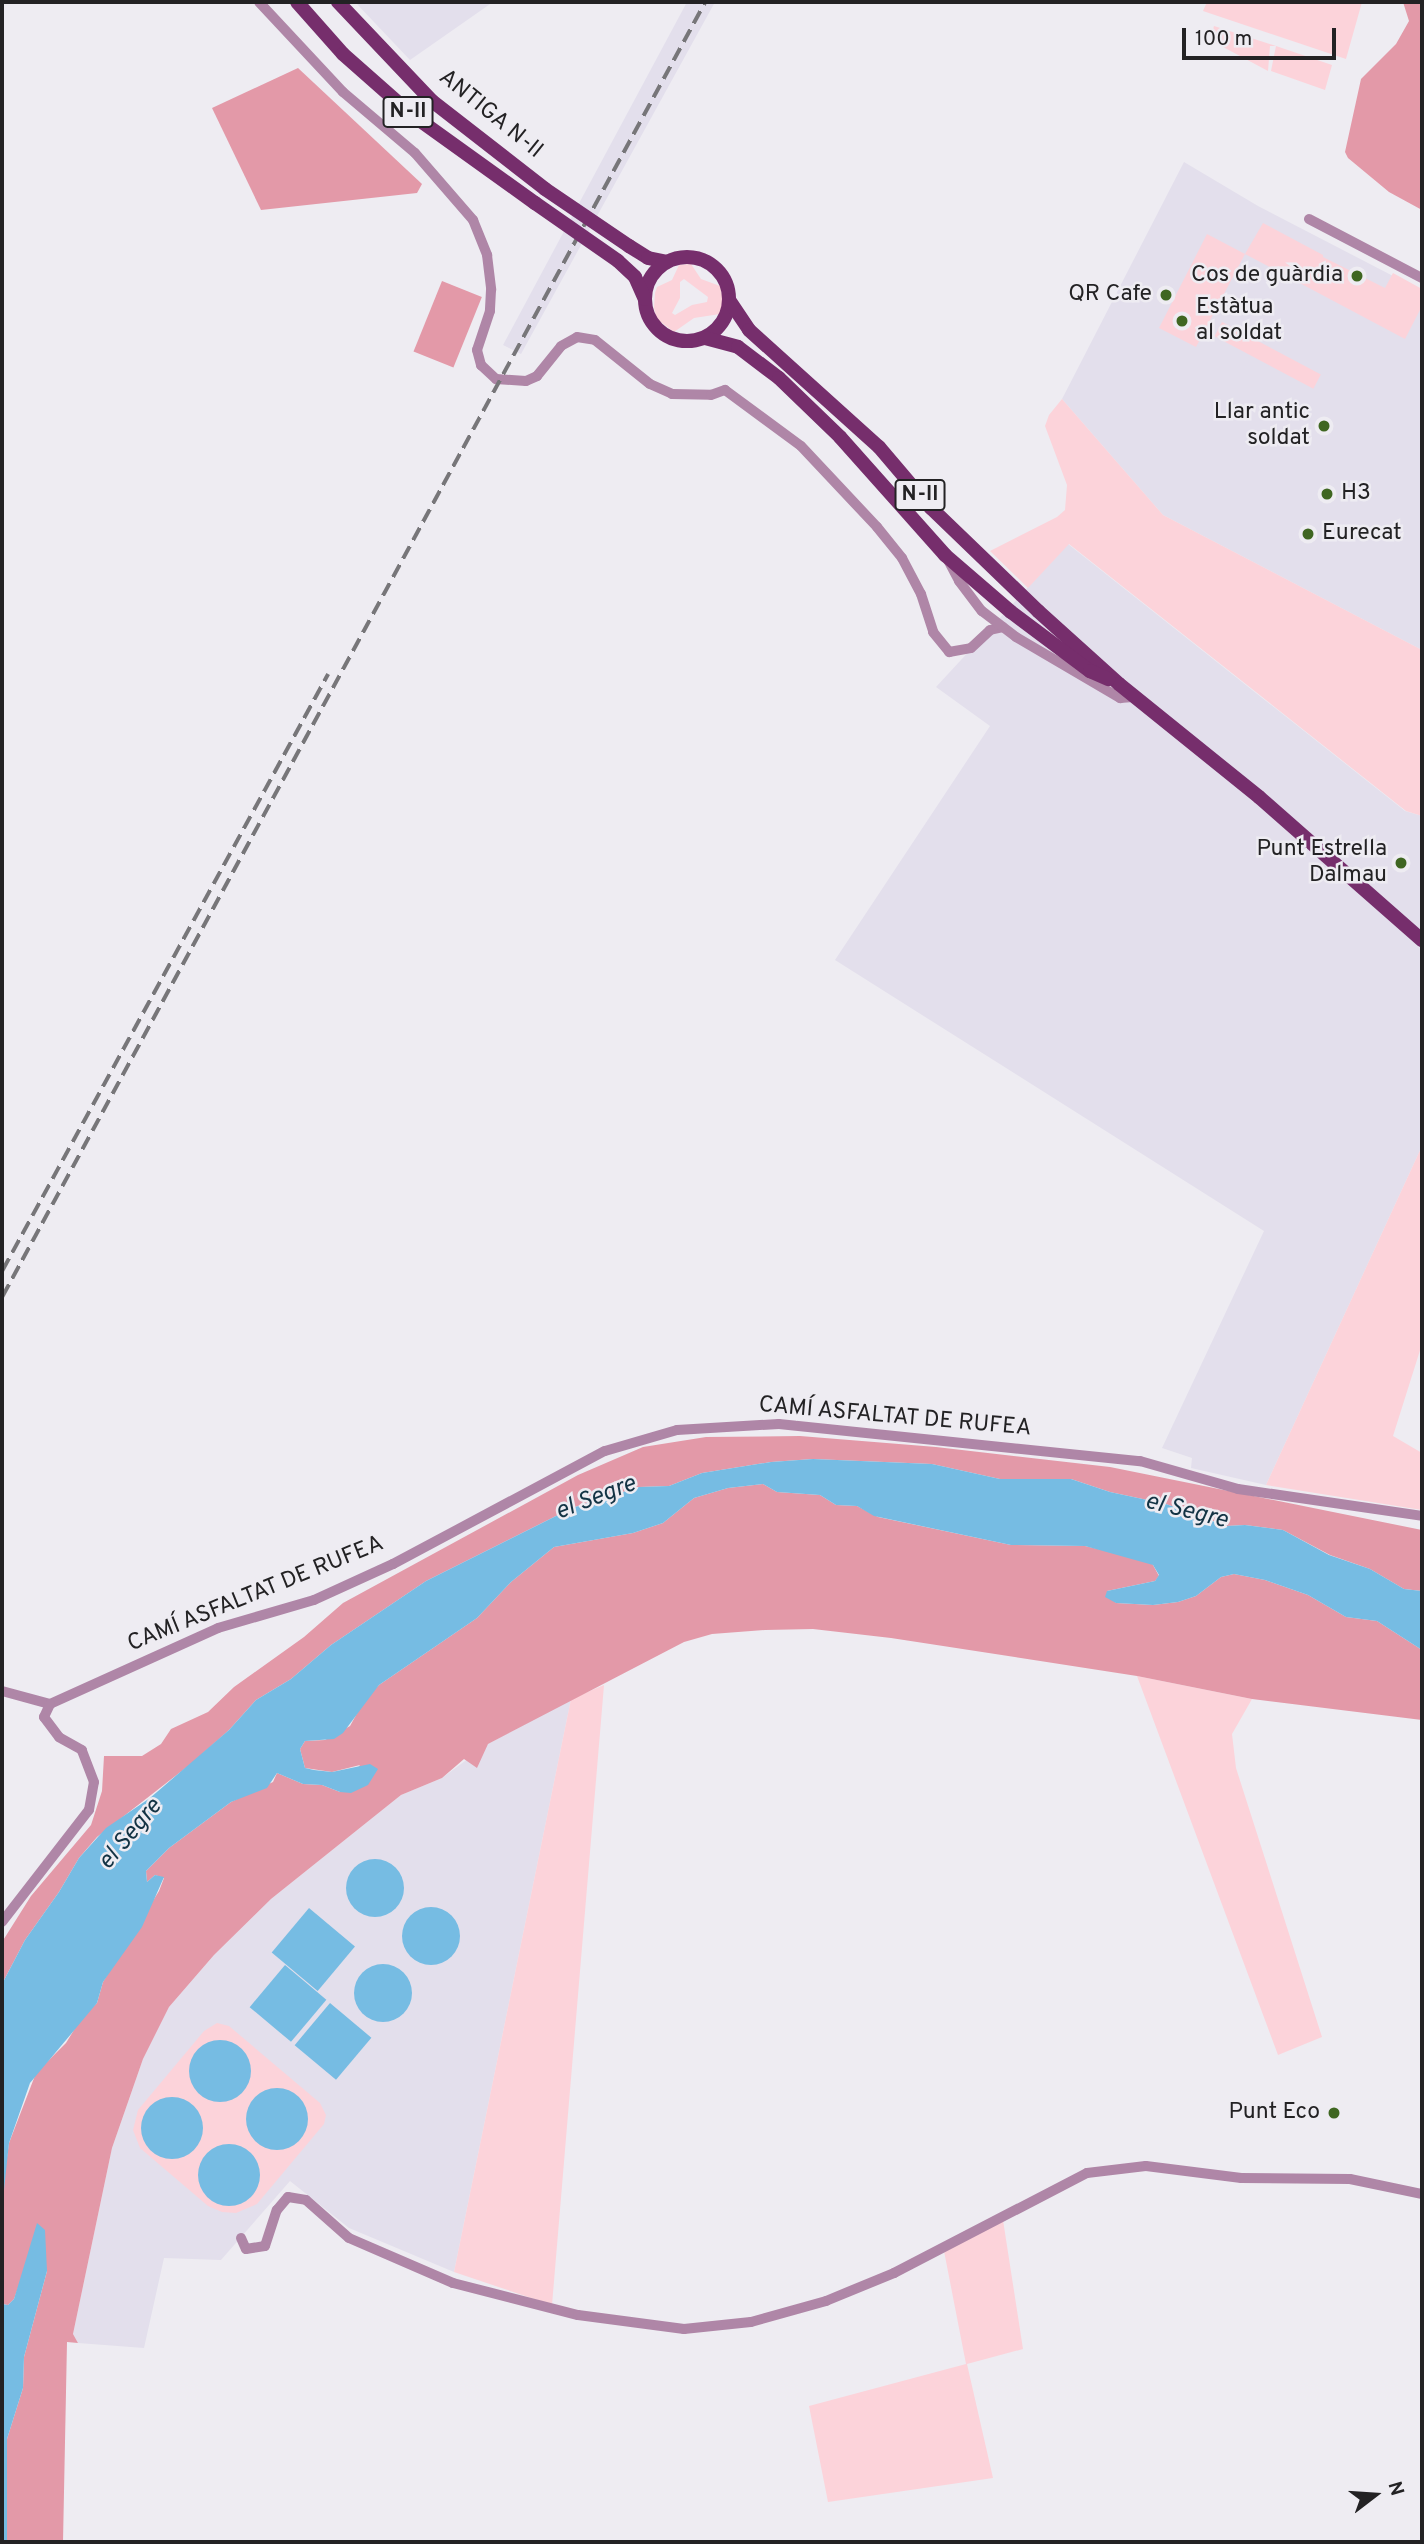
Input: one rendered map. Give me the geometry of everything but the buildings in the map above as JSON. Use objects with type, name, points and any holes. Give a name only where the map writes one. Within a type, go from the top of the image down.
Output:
[{"type":"main road","name":"N-II","points":[[297,2],[343,54],[411,114],[618,261],[635,277],[653,324],[668,337],[686,341],[705,338],[738,347],[788,386],[841,437],[945,555],[1001,604],[1090,671],[1119,684]]},
{"type":"main road","name":"ANTIGA N-II","points":[[338,2],[432,100],[545,189],[648,258],[667,262]]},
{"type":"main road","points":[[344,2],[351,16]]},
{"type":"main road","name":"N-II","points":[[667,262],[685,257],[709,263],[726,282],[730,300],[745,326],[879,447],[961,539],[1119,684],[1259,797],[1422,940]]},
{"type":"main road","points":[[645,300],[649,281],[667,262]]},
{"type":"main road","points":[[705,338],[722,323],[730,300]]},
{"type":"street","points":[[259,2],[343,92],[415,153],[473,220],[487,255],[491,290],[489,311],[477,350],[481,365],[496,379],[526,381],[537,376],[550,364],[561,346],[577,337],[595,340],[650,384],[672,394],[711,395],[725,390],[801,446],[877,527],[902,558],[921,594],[933,632],[949,652],[971,648],[978,640],[1003,626]]},
{"type":"street","points":[[1308,219],[1422,278]]},
{"type":"street","points":[[945,555],[959,581],[982,611],[1120,698],[1136,697]]},
{"type":"street","points":[[978,640],[984,624],[982,611]]},
{"type":"street","name":"CAMÍ ASFALTAT DE RUFEA","points":[[50,1704],[218,1628],[314,1600],[393,1564],[606,1451],[677,1430],[779,1424],[1140,1461],[1238,1489],[1421,1516]]},
{"type":"street","points":[[2,1691],[50,1704],[44,1717],[59,1737],[82,1750],[94,1782],[89,1811],[2,1922]]},
{"type":"street","points":[[241,2238],[246,2249],[265,2246],[277,2210],[288,2197],[306,2200],[349,2238],[453,2283],[578,2315],[684,2329],[751,2322],[826,2301],[894,2273],[1087,2174],[1146,2166],[1241,2178],[1350,2179],[1422,2194]]},
{"type":"shaded area","points":[[355,2],[493,2],[410,60]]},
{"type":"shaded area","points":[[687,2],[715,2],[521,354],[503,345]]},
{"type":"shaded area","points":[[1207,2],[1362,2],[1346,59],[1203,11]]},
{"type":"shaded area","points":[[1403,2],[1422,2],[1422,210],[1389,192],[1348,158],[1345,152],[1361,79],[1396,44],[1409,21]]},
{"type":"shaded area","points":[[1214,26],[1276,46],[1270,46],[1268,71],[1210,40]]},
{"type":"shaded area","points":[[1276,46],[1332,65],[1325,90],[1271,71]]},
{"type":"shaded area","points":[[298,68],[422,184],[417,193],[261,210],[212,108]]},
{"type":"shaded area","points":[[1184,162],[1258,206],[1422,291],[1422,650],[1163,515],[1062,399]]},
{"type":"shaded area","points":[[1263,223],[1385,288],[1393,273],[1422,289],[1422,306],[1405,339],[1245,254]]},
{"type":"shaded area","points":[[1207,234],[1245,254],[1196,347],[1159,328]]},
{"type":"shaded area","points":[[691,264],[701,279],[720,286],[724,304],[720,314],[694,318],[674,332],[657,319],[654,308],[655,293],[657,287],[672,280],[679,265]],"holes":[[[684,279],[708,297],[707,302],[692,305],[675,315],[672,313],[680,298],[680,282]]]},
{"type":"shaded area","points":[[442,281],[482,297],[453,368],[414,351]]},
{"type":"shaded area","points":[[1222,322],[1321,375],[1313,389],[1214,336]]},
{"type":"shaded area","points":[[1062,399],[1163,515],[1422,650],[1422,816],[1406,811],[1069,544],[1028,588],[990,551],[1057,517],[1065,510],[1067,485],[1045,426],[1049,415]]},
{"type":"shaded area","points":[[1068,544],[1405,811],[1422,816],[1422,1146],[1266,1485],[1191,1468],[1192,1458],[1162,1448],[1264,1231],[835,960],[990,726],[936,687]]},
{"type":"shaded area","points":[[1422,1146],[1422,1344],[1393,1436],[1422,1453],[1422,1510],[1266,1485]]},
{"type":"shaded area","points":[[800,1436],[936,1447],[1110,1467],[1422,1530],[1422,1591],[1404,1589],[1370,1569],[1330,1555],[1283,1530],[1245,1525],[1227,1526],[1166,1504],[1110,1492],[1071,1479],[1000,1479],[932,1464],[813,1459],[771,1462],[702,1473],[669,1486],[639,1487],[572,1508],[426,1581],[331,1645],[291,1679],[256,1700],[229,1730],[192,1763],[97,1837],[79,1858],[25,1940],[2,1984],[2,1942],[31,1896],[91,1825],[102,1791],[104,1756],[142,1756],[161,1744],[171,1729],[208,1712],[234,1687],[304,1637],[343,1603],[578,1475],[643,1447],[706,1437]]},
{"type":"shaded area","points":[[763,1484],[777,1492],[820,1495],[836,1505],[857,1506],[878,1517],[1011,1545],[1085,1546],[1149,1561],[1159,1576],[1155,1581],[1107,1591],[1116,1603],[1153,1605],[1178,1602],[1196,1596],[1221,1577],[1234,1574],[1265,1580],[1308,1595],[1346,1617],[1377,1621],[1422,1650],[1422,1720],[1252,1699],[1137,1676],[891,1638],[813,1629],[765,1630],[712,1634],[684,1642],[488,1744],[477,1768],[464,1759],[442,1778],[401,1795],[271,1899],[214,1955],[169,2007],[143,2059],[112,2148],[73,2334],[78,2343],[67,2342],[63,2542],[7,2542],[7,2439],[23,2388],[24,2357],[47,2271],[31,2252],[14,2299],[8,2305],[2,2304],[3,2186],[9,2143],[36,2073],[66,2043],[82,2017],[97,2003],[103,1982],[159,1891],[164,1878],[155,1875],[147,1882],[146,1871],[169,1848],[231,1802],[273,1782],[277,1773],[303,1784],[322,1785],[340,1792],[360,1765],[332,1772],[305,1768],[300,1749],[305,1741],[325,1740],[350,1726],[365,1699],[379,1685],[477,1618],[511,1582],[554,1547],[633,1533],[663,1523],[694,1498],[728,1488]]},
{"type":"shaded area","points":[[1137,1676],[1252,1699],[1232,1734],[1236,1768],[1322,2037],[1278,2055]]},
{"type":"shaded area","points":[[604,1685],[552,2305],[454,2272],[571,1699]]},
{"type":"shaded area","points":[[571,1699],[454,2272],[349,2228],[290,2181],[221,2260],[164,2258],[144,2348],[78,2343],[73,2334],[112,2148],[143,2059],[169,2007],[214,1955],[271,1899],[401,1795],[442,1778],[488,1744]]},
{"type":"shaded area","points":[[217,2023],[229,2026],[320,2103],[326,2115],[324,2124],[257,2204],[236,2213],[222,2212],[208,2206],[140,2148],[133,2130],[138,2110],[204,2031]]},
{"type":"shaded area","points":[[1003,2220],[1023,2349],[967,2364],[993,2478],[828,2502],[809,2406],[966,2364],[944,2251]]},
{"type":"water","name":"el Segre","points":[[813,1459],[932,1464],[1000,1479],[1071,1479],[1110,1492],[1166,1504],[1226,1526],[1245,1525],[1283,1530],[1329,1555],[1370,1569],[1404,1589],[1422,1591],[1422,1650],[1377,1621],[1346,1617],[1308,1595],[1265,1580],[1234,1574],[1221,1577],[1196,1596],[1178,1602],[1153,1605],[1116,1603],[1105,1597],[1107,1591],[1155,1581],[1159,1575],[1153,1565],[1085,1546],[1011,1545],[874,1516],[857,1506],[836,1505],[820,1495],[777,1492],[763,1484],[728,1488],[694,1498],[663,1523],[633,1533],[554,1547],[511,1582],[477,1618],[379,1685],[343,1733],[334,1739],[305,1741],[300,1749],[305,1768],[314,1770],[332,1772],[370,1764],[378,1769],[368,1785],[351,1793],[340,1792],[322,1785],[303,1784],[277,1773],[267,1788],[231,1802],[169,1848],[146,1871],[147,1882],[155,1875],[164,1877],[142,1927],[103,1982],[97,2003],[30,2083],[9,2143],[2,2209],[2,1984],[25,1940],[79,1858],[106,1828],[150,1798],[229,1730],[256,1700],[291,1679],[331,1645],[426,1581],[572,1508],[639,1487],[669,1486],[702,1473],[771,1462]]},
{"type":"water","points":[[375,1859],[386,1861],[399,1872],[404,1888],[402,1899],[391,1912],[375,1917],[364,1915],[351,1904],[346,1888],[348,1877],[359,1864]]},
{"type":"water","points":[[431,1907],[442,1909],[455,1920],[460,1936],[458,1947],[447,1960],[431,1965],[420,1963],[407,1952],[402,1936],[404,1925],[415,1912]]},
{"type":"water","points":[[309,1908],[355,1947],[318,1991],[272,1952]]},
{"type":"water","points":[[383,1964],[394,1966],[407,1977],[412,1993],[410,2004],[399,2017],[383,2022],[372,2020],[359,2009],[354,1993],[356,1982],[367,1969]]},
{"type":"water","points":[[285,1965],[326,2000],[291,2042],[250,2007]]},
{"type":"water","points":[[330,2003],[371,2038],[336,2080],[295,2045]]},
{"type":"water","points":[[214,2040],[226,2040],[242,2049],[249,2059],[249,2083],[242,2093],[226,2102],[214,2102],[203,2097],[194,2088],[189,2077],[189,2065],[194,2054],[203,2045]]},
{"type":"water","points":[[271,2088],[283,2088],[299,2097],[306,2107],[306,2131],[299,2141],[283,2150],[271,2150],[260,2145],[251,2136],[246,2125],[246,2113],[251,2102],[260,2093]]},
{"type":"water","points":[[166,2097],[178,2097],[194,2106],[201,2116],[201,2140],[194,2150],[178,2159],[166,2159],[155,2154],[146,2145],[141,2134],[141,2122],[146,2111],[155,2102]]},
{"type":"water","points":[[223,2144],[235,2144],[251,2153],[258,2163],[258,2187],[251,2197],[235,2206],[223,2206],[212,2201],[203,2192],[198,2181],[198,2169],[203,2158],[212,2149]]},
{"type":"water","points":[[37,2223],[45,2230],[47,2271],[24,2357],[23,2388],[7,2439],[7,2542],[2,2542],[2,2304],[8,2305],[14,2299]]},
{"type":"railway","points":[[2,1297],[705,2]]},
{"type":"railway","points":[[2,1271],[328,674]]},
{"type":"place","name":"Cos de guàrdia","points":[[1357,276]]},
{"type":"place","name":"QR Cafe","points":[[1166,295]]},
{"type":"place","name":"Estàtua al soldat","points":[[1182,321]]},
{"type":"place","name":"Llar antic soldat","points":[[1324,426]]},
{"type":"place","name":"H3","points":[[1327,494]]},
{"type":"place","name":"Eurecat","points":[[1308,534]]},
{"type":"place","name":"Punt Estrella Dalmau","points":[[1401,863]]},
{"type":"place","name":"Punt Eco","points":[[1334,2113]]}]
